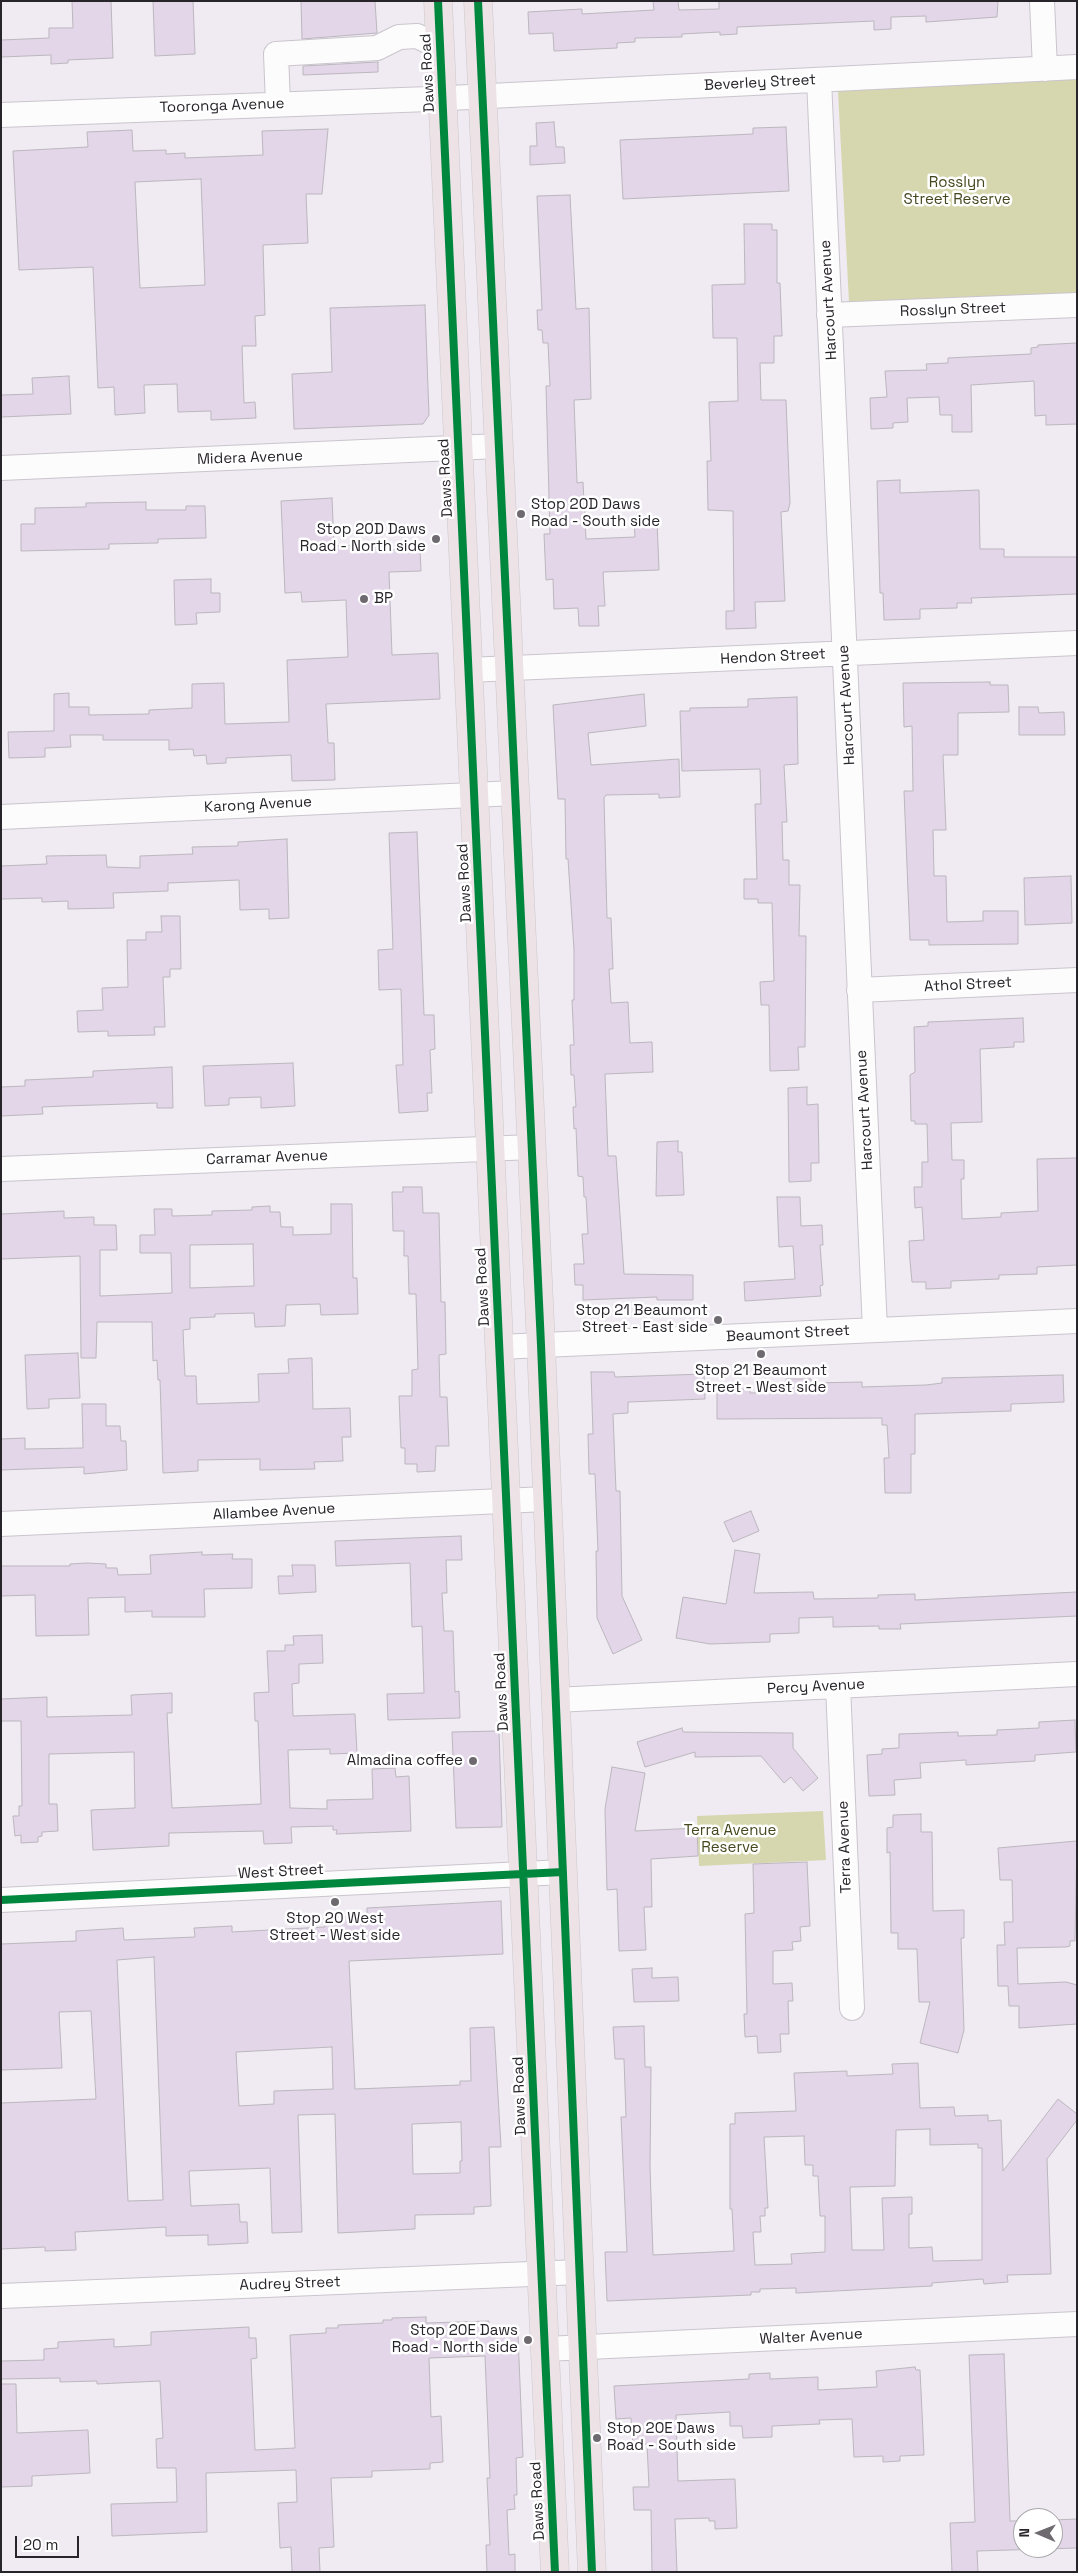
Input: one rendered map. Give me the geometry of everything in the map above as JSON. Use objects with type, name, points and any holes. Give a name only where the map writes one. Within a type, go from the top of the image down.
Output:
[{"type":"main road","name":"Daws Road","points":[[438,1],[554,2572]]},
{"type":"main road","points":[[478,1],[541,1345],[592,2572]]},
{"type":"street","points":[[1042,1],[1045,69]]},
{"type":"street","points":[[278,104],[276,54],[377,48],[399,37],[417,36],[440,47]]},
{"type":"street","name":"Beverley Street","points":[[443,98],[1077,67]]},
{"type":"street","name":"Harcourt Avenue","points":[[819,80],[875,1330]]},
{"type":"street","name":"Tooronga Avenue","points":[[1,115],[443,98]]},
{"type":"street","name":"Rosslyn Street","points":[[829,315],[1077,305]]},
{"type":"street","name":"Midera Avenue","points":[[1,468],[499,446]]},
{"type":"street","name":"Hendon Street","points":[[468,670],[1077,643]]},
{"type":"street","name":"Karong Avenue","points":[[1,817],[515,793]]},
{"type":"street","name":"Athol Street","points":[[860,990],[1077,980]]},
{"type":"street","name":"Carramar Avenue","points":[[1,1169],[532,1147]]},
{"type":"street","name":"Beaumont Street","points":[[499,1347],[1077,1321]]},
{"type":"street","name":"Allambee Avenue","points":[[1,1524],[546,1499]]},
{"type":"street","name":"Percy Avenue","points":[[555,1700],[1077,1674]]},
{"type":"street","name":"Terra Avenue","points":[[838,1686],[852,2008]]},
{"type":"street","name":"West Street","points":[[1,1900],[563,1872]]},
{"type":"street","name":"Audrey Street","points":[[1,2296],[579,2272]]},
{"type":"street","name":"Walter Avenue","points":[[545,2349],[1077,2324]]},
{"type":"green space","name":"Rosslyn Street Reserve","points":[[1077,78],[1077,293],[849,302],[838,91]]},
{"type":"green space","name":"Terra Avenue Reserve","points":[[823,1811],[826,1860],[699,1866],[697,1816]]},
{"type":"building","points":[[72,1],[111,1],[113,58],[68,60],[68,63],[51,64],[51,55],[1,57],[1,40],[49,38],[49,28],[73,28]]},
{"type":"building","points":[[153,1],[193,1],[195,54],[155,56]]},
{"type":"building","points":[[301,1],[375,1],[377,33],[302,39]]},
{"type":"building","points":[[653,1],[678,1],[679,10],[719,9],[719,1],[998,1],[997,17],[926,22],[926,16],[891,17],[891,29],[874,30],[874,21],[737,27],[737,34],[720,35],[720,32],[682,34],[682,37],[635,38],[635,42],[617,43],[617,48],[554,51],[553,33],[529,34],[528,12],[582,9],[582,14],[654,10]]},
{"type":"building","points":[[378,62],[378,72],[303,75],[303,66]]},
{"type":"building","points":[[554,122],[556,147],[564,147],[565,163],[530,165],[530,146],[537,146],[536,123]]},
{"type":"building","points":[[786,127],[789,191],[623,199],[620,140],[753,134],[753,128]]},
{"type":"building","points":[[328,129],[322,194],[306,194],[308,243],[263,245],[265,315],[255,316],[256,346],[242,346],[244,403],[255,402],[256,418],[211,420],[211,411],[178,412],[177,384],[144,385],[145,413],[115,415],[114,387],[98,388],[93,267],[19,270],[13,151],[88,147],[87,132],[132,130],[133,151],[166,150],[166,154],[185,153],[185,158],[263,155],[262,131]],"holes":[[[201,179],[205,285],[140,288],[135,182]]]},
{"type":"building","points":[[570,195],[576,309],[589,308],[591,399],[574,400],[577,483],[583,482],[586,539],[635,537],[634,522],[657,521],[659,570],[603,572],[605,606],[598,606],[599,626],[579,626],[578,608],[554,609],[553,579],[546,580],[544,534],[550,534],[546,386],[550,386],[548,343],[543,343],[542,330],[538,330],[537,310],[542,310],[537,196]]},
{"type":"building","points":[[744,224],[772,224],[772,230],[777,230],[777,283],[780,283],[782,336],[774,336],[774,363],[760,363],[761,400],[786,400],[790,503],[788,511],[781,512],[785,601],[755,602],[756,628],[726,629],[726,611],[734,611],[733,511],[708,510],[707,461],[711,461],[709,402],[738,401],[737,338],[713,338],[712,285],[745,284]]},
{"type":"building","points":[[425,305],[429,415],[423,424],[294,429],[292,374],[332,372],[330,308]]},
{"type":"building","points":[[1077,343],[1077,424],[1046,425],[1046,415],[1035,416],[1034,381],[971,385],[972,432],[952,432],[952,415],[940,415],[939,397],[907,398],[908,422],[893,423],[893,428],[871,429],[870,398],[887,397],[885,371],[927,370],[926,364],[948,363],[948,358],[1031,354],[1031,348],[1038,347],[1038,345]]},
{"type":"building","points":[[69,376],[71,414],[1,417],[1,395],[33,394],[32,378]]},
{"type":"building","points":[[900,480],[900,493],[979,490],[980,549],[1004,549],[1004,557],[1077,557],[1077,594],[971,598],[972,603],[957,603],[957,608],[920,609],[920,619],[884,620],[883,593],[880,593],[877,481]]},
{"type":"building","points":[[332,498],[334,546],[380,544],[381,550],[420,549],[421,571],[389,572],[392,655],[438,653],[440,699],[326,704],[328,743],[334,743],[335,780],[292,781],[291,755],[226,758],[226,763],[207,764],[206,755],[194,756],[193,749],[169,750],[169,740],[103,740],[103,735],[70,735],[71,747],[45,748],[45,757],[9,758],[8,732],[54,731],[54,694],[69,693],[69,707],[89,707],[89,715],[149,714],[149,710],[192,708],[192,684],[224,683],[225,724],[289,722],[287,660],[348,657],[346,600],[302,602],[301,592],[285,593],[281,501]]},
{"type":"building","points":[[146,502],[146,510],[186,510],[186,506],[205,506],[206,538],[158,539],[158,543],[109,544],[109,549],[21,551],[21,524],[35,524],[35,508],[86,507],[86,503]]},
{"type":"building","points":[[211,579],[211,593],[220,593],[220,612],[196,613],[197,624],[175,625],[174,580]]},
{"type":"building","points":[[990,682],[990,685],[1008,685],[1009,712],[958,713],[958,755],[943,755],[946,830],[933,830],[934,876],[946,876],[947,922],[983,921],[983,911],[1018,911],[1018,944],[929,945],[929,940],[910,940],[904,791],[913,791],[912,726],[904,727],[903,683]]},
{"type":"building","points":[[644,694],[646,726],[588,733],[591,765],[679,759],[680,797],[659,798],[659,794],[606,795],[604,798],[607,918],[611,918],[613,969],[609,969],[611,1003],[628,1002],[630,1043],[652,1042],[653,1072],[605,1074],[608,1156],[616,1156],[624,1274],[693,1275],[693,1300],[657,1300],[657,1297],[583,1300],[583,1285],[575,1285],[574,1264],[584,1264],[582,1234],[588,1234],[583,1177],[578,1176],[573,1107],[576,1107],[574,1075],[571,1075],[570,1045],[574,1045],[572,1000],[574,1000],[574,950],[568,859],[566,859],[565,799],[558,799],[553,705]]},
{"type":"building","points":[[797,697],[798,764],[784,765],[787,822],[782,822],[783,860],[789,860],[789,885],[800,885],[799,936],[806,936],[805,1047],[798,1047],[799,1070],[770,1071],[769,1005],[761,1005],[760,982],[774,981],[772,903],[758,903],[758,899],[744,899],[744,879],[757,879],[755,804],[761,804],[760,769],[682,771],[680,711],[690,711],[690,708],[748,707],[748,699]]},
{"type":"building","points":[[1019,707],[1038,707],[1039,713],[1064,712],[1065,735],[1019,735]]},
{"type":"building","points":[[417,832],[424,1015],[434,1015],[435,1049],[430,1050],[432,1093],[427,1093],[428,1111],[399,1113],[396,1065],[403,1065],[401,989],[379,990],[378,950],[393,949],[389,833]]},
{"type":"building","points":[[287,839],[289,918],[269,919],[269,909],[240,910],[239,880],[168,883],[168,891],[113,893],[114,908],[68,909],[68,901],[42,902],[42,898],[1,899],[1,866],[47,864],[46,856],[106,855],[107,867],[140,868],[140,856],[193,854],[192,847],[238,846],[238,842]]},
{"type":"building","points":[[1071,876],[1072,923],[1025,925],[1024,878]]},
{"type":"building","points":[[161,916],[180,916],[181,969],[170,969],[170,977],[163,977],[165,1027],[154,1027],[155,1035],[108,1036],[108,1031],[78,1032],[77,1011],[103,1010],[102,988],[128,987],[127,940],[146,940],[146,932],[162,932]]},
{"type":"building","points":[[1023,1018],[1024,1042],[1014,1042],[1014,1047],[980,1049],[982,1122],[951,1123],[952,1160],[964,1160],[964,1179],[961,1179],[962,1219],[1001,1217],[1001,1213],[1038,1211],[1037,1159],[1077,1158],[1077,1265],[1037,1267],[1037,1274],[999,1275],[999,1279],[951,1281],[951,1288],[926,1289],[926,1282],[912,1282],[909,1241],[924,1240],[922,1207],[915,1208],[914,1187],[922,1187],[922,1162],[928,1162],[927,1124],[915,1124],[915,1121],[911,1121],[910,1075],[915,1072],[914,1027],[928,1026],[928,1022]]},
{"type":"building","points":[[293,1063],[295,1106],[261,1108],[261,1097],[229,1098],[229,1105],[205,1106],[203,1066]]},
{"type":"building","points":[[172,1067],[173,1108],[157,1108],[157,1103],[42,1107],[43,1114],[1,1116],[1,1087],[25,1086],[25,1080],[93,1077],[93,1071]]},
{"type":"building","points":[[807,1087],[807,1105],[818,1104],[819,1163],[811,1163],[811,1181],[789,1182],[788,1088]]},
{"type":"building","points":[[678,1141],[678,1152],[682,1152],[684,1195],[656,1196],[657,1142]]},
{"type":"building","points":[[403,1187],[422,1187],[423,1213],[439,1213],[441,1302],[445,1302],[446,1354],[439,1355],[440,1397],[447,1397],[449,1446],[436,1446],[435,1471],[417,1472],[417,1464],[405,1464],[405,1448],[401,1448],[399,1396],[412,1396],[412,1370],[418,1369],[416,1294],[409,1294],[408,1256],[404,1256],[404,1231],[393,1231],[392,1192],[403,1192]]},
{"type":"building","points":[[777,1197],[800,1197],[801,1226],[822,1225],[823,1245],[820,1245],[823,1285],[820,1286],[821,1296],[745,1301],[744,1282],[795,1279],[793,1246],[779,1247]]},
{"type":"building","points":[[331,1204],[352,1204],[353,1278],[357,1278],[358,1314],[321,1315],[320,1304],[286,1305],[285,1326],[255,1327],[254,1313],[215,1314],[215,1317],[190,1318],[190,1329],[183,1330],[185,1376],[196,1376],[197,1404],[259,1402],[258,1374],[289,1373],[288,1359],[312,1358],[313,1409],[350,1408],[351,1437],[342,1437],[343,1461],[314,1462],[315,1469],[260,1470],[260,1459],[198,1460],[198,1471],[163,1473],[160,1380],[158,1380],[157,1360],[153,1361],[152,1322],[97,1322],[96,1358],[81,1358],[80,1256],[1,1259],[1,1214],[64,1211],[64,1218],[94,1217],[94,1225],[116,1225],[117,1250],[100,1250],[100,1296],[172,1293],[171,1253],[140,1253],[140,1235],[155,1235],[154,1209],[172,1209],[172,1216],[212,1215],[212,1211],[252,1210],[252,1207],[270,1206],[270,1212],[280,1212],[281,1227],[293,1227],[293,1235],[331,1234]],"holes":[[[253,1244],[254,1286],[190,1288],[190,1245]]]},
{"type":"building","points":[[78,1353],[80,1398],[49,1399],[49,1408],[27,1409],[25,1355]]},
{"type":"building","points":[[591,1372],[614,1372],[615,1377],[704,1374],[705,1399],[628,1402],[628,1413],[613,1414],[616,1491],[620,1491],[622,1596],[642,1640],[613,1654],[597,1618],[596,1551],[598,1551],[595,1474],[589,1474],[588,1434],[593,1434]]},
{"type":"building","points":[[1063,1375],[1064,1402],[1011,1404],[1011,1411],[915,1414],[915,1454],[911,1454],[911,1493],[885,1493],[884,1458],[889,1458],[887,1425],[882,1425],[882,1418],[717,1419],[717,1390],[750,1389],[750,1393],[786,1392],[786,1379],[811,1379],[811,1383],[862,1382],[862,1387],[926,1385],[942,1383],[942,1378]]},
{"type":"building","points":[[82,1404],[106,1404],[106,1426],[120,1426],[121,1441],[126,1441],[127,1470],[84,1474],[84,1467],[1,1470],[1,1439],[25,1438],[25,1449],[83,1448]]},
{"type":"building","points":[[751,1511],[759,1531],[733,1542],[724,1522]]},
{"type":"building","points":[[461,1536],[462,1560],[446,1560],[447,1593],[442,1593],[444,1631],[453,1631],[455,1692],[459,1691],[460,1718],[388,1720],[387,1694],[424,1693],[422,1626],[412,1627],[410,1563],[336,1566],[335,1541]]},
{"type":"building","points":[[735,1550],[760,1554],[754,1593],[813,1592],[814,1599],[878,1598],[878,1595],[915,1594],[915,1600],[1077,1592],[1077,1616],[900,1624],[901,1629],[879,1629],[879,1626],[833,1627],[833,1617],[799,1618],[799,1633],[770,1634],[770,1642],[710,1644],[676,1638],[683,1597],[726,1604]]},
{"type":"building","points":[[202,1552],[202,1555],[233,1554],[232,1559],[252,1559],[252,1588],[204,1589],[205,1617],[152,1617],[152,1611],[125,1612],[125,1597],[88,1598],[89,1635],[36,1636],[35,1595],[1,1596],[1,1566],[106,1564],[106,1568],[117,1568],[118,1575],[151,1574],[150,1555]]},
{"type":"building","points":[[292,1565],[315,1565],[316,1592],[279,1594],[278,1576],[293,1576]]},
{"type":"building","points":[[322,1635],[323,1663],[299,1664],[299,1683],[292,1684],[293,1716],[355,1714],[357,1753],[330,1754],[330,1749],[288,1750],[290,1808],[327,1809],[327,1800],[373,1799],[372,1769],[395,1768],[396,1777],[409,1776],[411,1831],[336,1834],[337,1830],[333,1830],[333,1826],[291,1827],[292,1843],[264,1844],[263,1831],[169,1833],[169,1846],[93,1850],[91,1810],[135,1808],[134,1752],[49,1754],[49,1804],[57,1804],[58,1831],[42,1832],[42,1836],[38,1837],[38,1842],[21,1843],[21,1835],[15,1836],[13,1816],[19,1816],[19,1806],[22,1806],[21,1721],[1,1721],[1,1699],[47,1697],[47,1717],[132,1715],[131,1695],[172,1693],[172,1713],[167,1713],[172,1808],[261,1804],[258,1721],[255,1721],[254,1693],[269,1692],[267,1651],[285,1651],[285,1645],[294,1645],[293,1636]]},
{"type":"building","points":[[1075,1720],[1076,1752],[1035,1755],[1035,1761],[966,1765],[966,1760],[920,1763],[921,1778],[894,1780],[895,1795],[869,1796],[867,1755],[882,1754],[882,1749],[899,1748],[899,1734],[958,1732],[958,1736],[997,1735],[997,1730],[1039,1728],[1039,1722]]},
{"type":"building","points":[[682,1728],[683,1732],[793,1733],[793,1748],[818,1778],[803,1791],[791,1777],[784,1783],[761,1756],[695,1757],[695,1752],[645,1767],[637,1742]]},
{"type":"building","points":[[499,1731],[502,1827],[456,1828],[452,1732]]},
{"type":"building","points":[[612,1767],[645,1773],[635,1831],[697,1828],[698,1856],[651,1859],[652,1907],[644,1907],[646,1950],[619,1951],[617,1889],[607,1890],[605,1809]]},
{"type":"building","points":[[921,1814],[921,1832],[932,1832],[933,1911],[964,1910],[964,1938],[961,1938],[964,2030],[958,2053],[920,2043],[930,2002],[919,2002],[917,1949],[898,1949],[898,1933],[891,1933],[890,1852],[887,1853],[887,1828],[893,1827],[893,1815]]},
{"type":"building","points":[[1077,1841],[1075,1941],[1070,1941],[1070,1946],[1066,1947],[1017,1948],[1018,1984],[1066,1982],[1077,1985],[1077,2024],[1019,2028],[1019,2006],[1009,2006],[1008,1986],[998,1986],[997,1945],[1005,1945],[1004,1922],[1013,1922],[1012,1880],[1000,1880],[998,1848]]},
{"type":"building","points":[[807,1862],[810,1926],[800,1927],[801,1941],[792,1942],[793,1950],[773,1951],[773,1984],[792,1983],[793,2001],[788,2001],[789,2034],[780,2034],[781,2052],[758,2053],[757,2036],[745,2037],[744,2014],[747,2014],[745,1914],[754,1913],[753,1864]]},
{"type":"building","points":[[501,1901],[503,1954],[349,1961],[355,2089],[460,2085],[460,2081],[471,2081],[470,2028],[494,2027],[501,2147],[489,2147],[491,2206],[474,2207],[474,2214],[415,2215],[415,2229],[338,2233],[335,2114],[298,2115],[302,2232],[272,2233],[270,2168],[189,2171],[191,2206],[239,2204],[240,2222],[247,2222],[248,2243],[208,2245],[208,2235],[166,2236],[166,2227],[75,2232],[76,2250],[45,2251],[45,2247],[1,2249],[1,2103],[96,2099],[91,2011],[59,2012],[62,2068],[1,2070],[1,1944],[76,1941],[76,1931],[123,1928],[124,1940],[195,1937],[194,1928],[232,1926],[232,1932],[325,1927],[324,1918],[367,1916],[367,1908]],"holes":[[[154,1957],[163,2200],[128,2201],[117,1960]],[[332,2047],[333,2089],[274,2091],[274,2104],[239,2106],[236,2052]],[[461,2122],[462,2161],[460,2161],[460,2173],[413,2174],[412,2124]]]},
{"type":"building","points":[[652,1968],[652,1978],[678,1977],[679,2001],[634,2002],[632,1969]]},
{"type":"building","points":[[644,2026],[645,2067],[651,2067],[650,2167],[653,2255],[734,2251],[732,2209],[730,2209],[730,2124],[735,2124],[735,2113],[796,2111],[794,2073],[847,2071],[847,2076],[893,2074],[892,2064],[918,2063],[920,2108],[954,2107],[955,2116],[988,2115],[988,2121],[1001,2120],[1003,2171],[1058,2099],[1077,2114],[1077,2120],[1047,2159],[1051,2274],[1007,2275],[1008,2282],[984,2284],[983,2279],[932,2283],[932,2286],[796,2293],[796,2288],[760,2289],[760,2292],[751,2292],[751,2295],[607,2301],[605,2252],[627,2252],[621,2117],[626,2117],[624,2059],[615,2059],[613,2027]],"holes":[[[930,2129],[930,2145],[978,2144],[978,2148],[982,2148],[982,2260],[933,2261],[932,2247],[909,2248],[909,2214],[912,2214],[912,2197],[882,2198],[884,2250],[852,2250],[850,2187],[895,2186],[896,2130]],[[804,2136],[805,2165],[813,2165],[813,2176],[818,2176],[820,2216],[825,2216],[825,2252],[791,2254],[792,2264],[755,2265],[753,2232],[761,2232],[760,2216],[765,2216],[765,2208],[768,2208],[764,2137]]]},
{"type":"building","points":[[426,2317],[426,2323],[489,2321],[489,2336],[518,2335],[523,2457],[516,2458],[517,2495],[514,2495],[515,2509],[507,2510],[509,2555],[515,2554],[515,2572],[487,2572],[486,2545],[490,2545],[487,2478],[490,2478],[485,2356],[429,2358],[431,2417],[441,2416],[443,2462],[430,2463],[430,2469],[372,2471],[372,2477],[331,2478],[334,2547],[319,2548],[320,2572],[292,2572],[291,2547],[280,2548],[278,2503],[297,2502],[296,2470],[206,2473],[207,2532],[112,2536],[111,2504],[177,2502],[176,2468],[157,2468],[156,2439],[163,2438],[160,2381],[97,2384],[97,2381],[60,2382],[60,2378],[1,2379],[1,2361],[44,2360],[44,2349],[58,2348],[58,2342],[114,2339],[114,2347],[151,2345],[151,2332],[249,2327],[249,2338],[256,2338],[257,2358],[251,2359],[255,2450],[295,2448],[290,2335],[326,2333],[326,2328],[338,2328],[338,2325],[383,2323],[383,2320],[392,2320],[392,2318]]},
{"type":"building","points":[[1004,2354],[1010,2521],[1013,2521],[1013,2550],[977,2551],[978,2572],[952,2572],[950,2523],[975,2522],[969,2355]]},
{"type":"building","points":[[915,2367],[916,2370],[920,2370],[924,2455],[900,2456],[900,2461],[883,2462],[883,2456],[854,2457],[852,2419],[819,2420],[820,2424],[772,2426],[772,2437],[743,2438],[742,2426],[730,2426],[730,2412],[676,2415],[678,2481],[735,2479],[737,2528],[715,2529],[715,2521],[709,2521],[709,2518],[675,2519],[677,2572],[652,2572],[651,2510],[634,2510],[633,2487],[649,2487],[647,2444],[633,2445],[631,2418],[616,2419],[614,2386],[749,2379],[749,2374],[770,2373],[770,2379],[818,2377],[818,2390],[877,2387],[876,2371]]},
{"type":"building","points":[[1,2384],[16,2384],[17,2433],[88,2430],[90,2473],[32,2476],[32,2486],[1,2487]]},
{"type":"building","points":[[1077,2519],[1077,2548],[1063,2548],[1063,2520]]},
{"type":"cycle path","points":[[438,1],[555,2572]]},
{"type":"cycle path","points":[[478,1],[541,1345],[592,2572]]},
{"type":"cycle path","points":[[1,1900],[563,1872]]},
{"type":"place","name":"Stop 20D Daws Road - South side","points":[[521,514]]},
{"type":"place","name":"Stop 20D Daws Road - North side","points":[[436,539]]},
{"type":"place","name":"BP","points":[[364,599]]},
{"type":"place","name":"Stop 21 Beaumont Street - East side","points":[[718,1320]]},
{"type":"place","name":"Stop 21 Beaumont Street - West side","points":[[761,1354]]},
{"type":"place","name":"Almadina coffee","points":[[473,1761]]},
{"type":"place","name":"Stop 20 West Street - West side","points":[[335,1902]]},
{"type":"place","name":"Stop 20E Daws Road - North side","points":[[528,2340]]},
{"type":"place","name":"Stop 20E Daws Road - South side","points":[[597,2438]]}]
